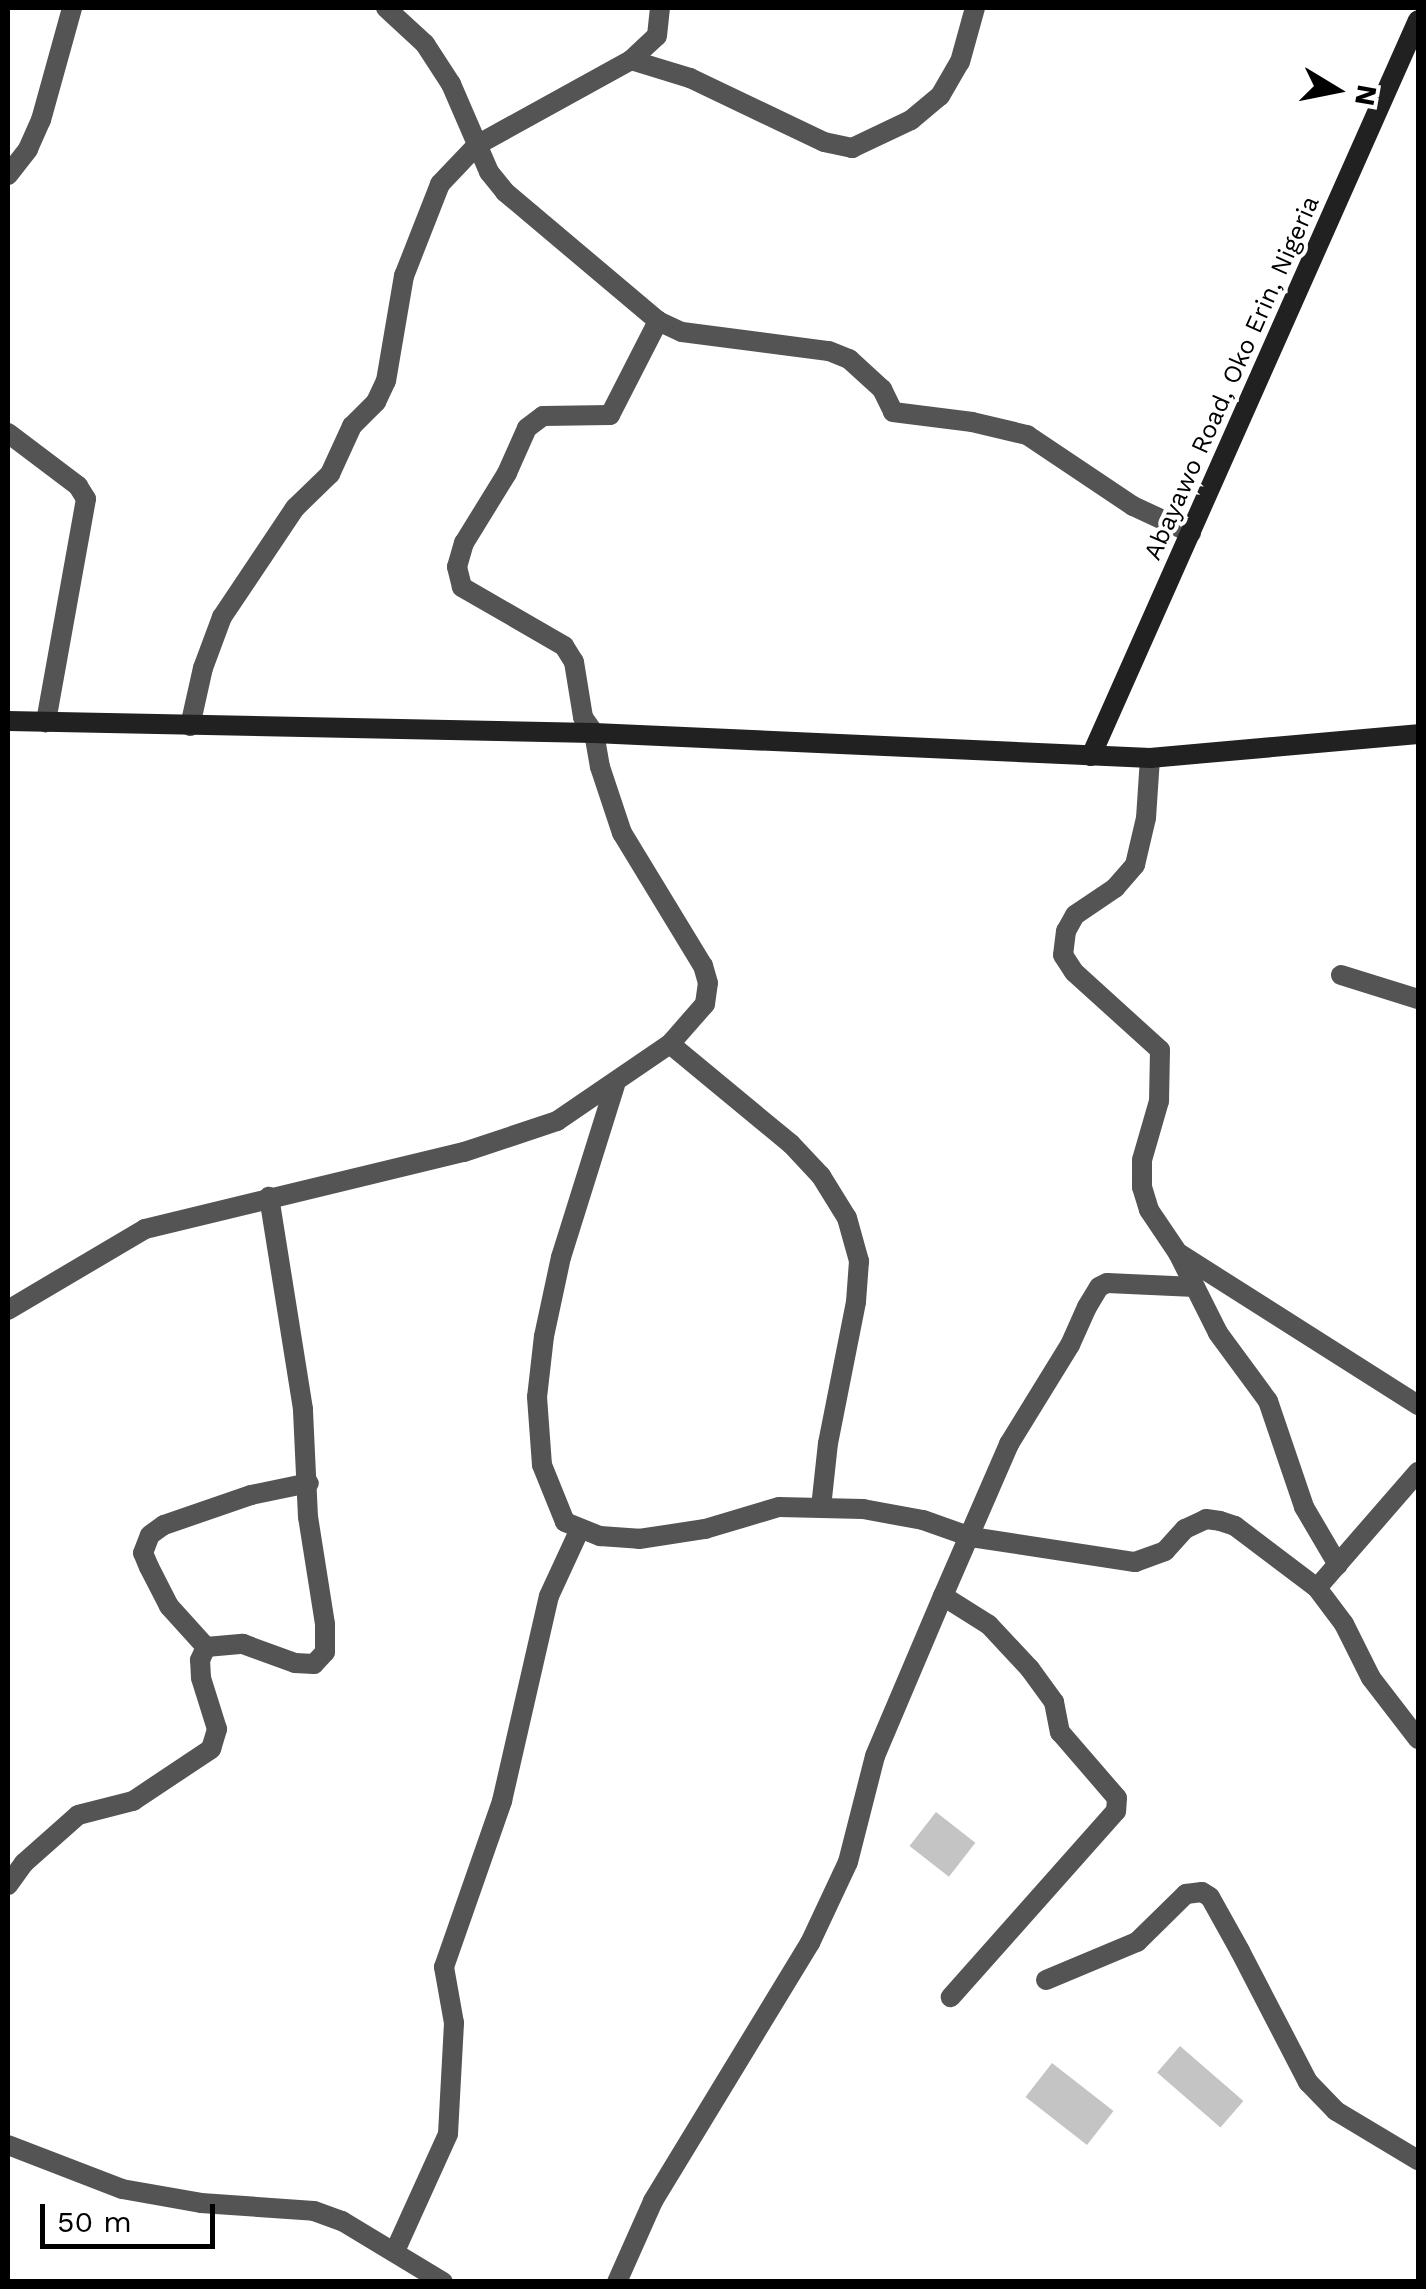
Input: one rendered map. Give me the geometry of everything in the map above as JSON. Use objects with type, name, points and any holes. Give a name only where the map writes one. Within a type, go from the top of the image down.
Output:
[{"type":"street","points":[[8,175],[28,149],[41,120],[72,8]]},
{"type":"street","points":[[386,8],[426,44],[451,84],[477,146],[505,192],[658,321],[682,332],[802,347],[848,359],[882,390],[894,412],[972,422],[1027,435],[1133,506],[1191,533]]},
{"type":"street","points":[[190,726],[203,668],[222,617],[295,508],[330,474],[352,426],[376,402],[391,364],[402,288],[425,214],[440,184],[477,146],[631,60],[656,36],[660,8]]},
{"type":"street","points":[[631,60],[690,78],[824,142],[852,148],[911,120],[940,96],[960,62],[976,8]]},
{"type":"street","name":"Abayawo Road, Oko Erin, Nigeria","points":[[1091,756],[1418,20]]},
{"type":"street","points":[[8,1310],[146,1229],[269,1197],[362,1179],[520,1136],[557,1120],[616,1085],[670,1044],[705,1004],[708,983],[703,966],[622,832],[600,768],[594,733],[582,718],[574,662],[564,646],[462,586],[457,567],[464,542],[507,473],[527,428],[543,416],[610,415],[658,321]]},
{"type":"street","points":[[8,433],[52,464],[86,499],[46,722]]},
{"type":"street","points":[[8,721],[594,733],[1150,758],[1418,734]]},
{"type":"street","points":[[1150,758],[1144,830],[1135,865],[1114,888],[1075,915],[1066,931],[1063,955],[1074,972],[1160,1050],[1159,1100],[1142,1160],[1142,1188],[1149,1210],[1178,1254],[1218,1333],[1268,1401],[1304,1507],[1338,1564]]},
{"type":"street","points":[[1341,975],[1418,999]]},
{"type":"street","points":[[670,1044],[790,1144],[821,1176],[848,1218],[859,1261],[856,1302],[828,1443],[822,1507]]},
{"type":"street","points":[[616,1085],[561,1257],[544,1336],[537,1397],[542,1465],[565,1522],[579,1531],[639,1539],[705,1528],[779,1506],[822,1507],[923,1520],[971,1537],[1135,1562],[1164,1551],[1185,1529],[1206,1519],[1220,1521],[1235,1526],[1316,1588],[1344,1624],[1370,1678],[1418,1739]]},
{"type":"street","points":[[206,1647],[243,1644],[295,1663],[323,1660],[326,1624],[311,1552],[304,1410],[269,1197]]},
{"type":"street","points":[[1178,1254],[1418,1405]]},
{"type":"street","points":[[617,2282],[654,2201],[810,1943],[848,1862],[875,1756],[1009,1444],[1070,1345],[1100,1286],[1119,1282],[1195,1287]]},
{"type":"street","points":[[1316,1588],[1418,1472]]},
{"type":"street","points":[[206,1647],[169,1606],[149,1567],[144,1553],[150,1535],[164,1525],[251,1495],[309,1483]]},
{"type":"street","points":[[395,2251],[448,2134],[454,2023],[444,1967],[502,1801],[550,1596],[579,1531]]},
{"type":"street","points":[[943,1596],[988,1625],[1030,1669],[1054,1702],[1060,1732],[1117,1798],[1116,1811],[952,1998]]},
{"type":"street","points":[[8,1885],[24,1863],[78,1815],[132,1801],[211,1748],[218,1729],[203,1688],[200,1660],[206,1647]]},
{"type":"street","points":[[1046,1980],[1137,1942],[1186,1894],[1202,1892],[1210,1897],[1240,1950],[1308,2082],[1336,2111],[1418,2160]]},
{"type":"street","points":[[8,2145],[122,2189],[201,2204],[314,2211],[342,2221],[443,2282]]},
{"type":"building","points":[[936,1812],[975,1843],[949,1877],[910,1846]]},
{"type":"building","points":[[1180,2046],[1243,2101],[1220,2128],[1157,2072]]},
{"type":"building","points":[[1052,2063],[1113,2111],[1087,2145],[1026,2097]]}]
